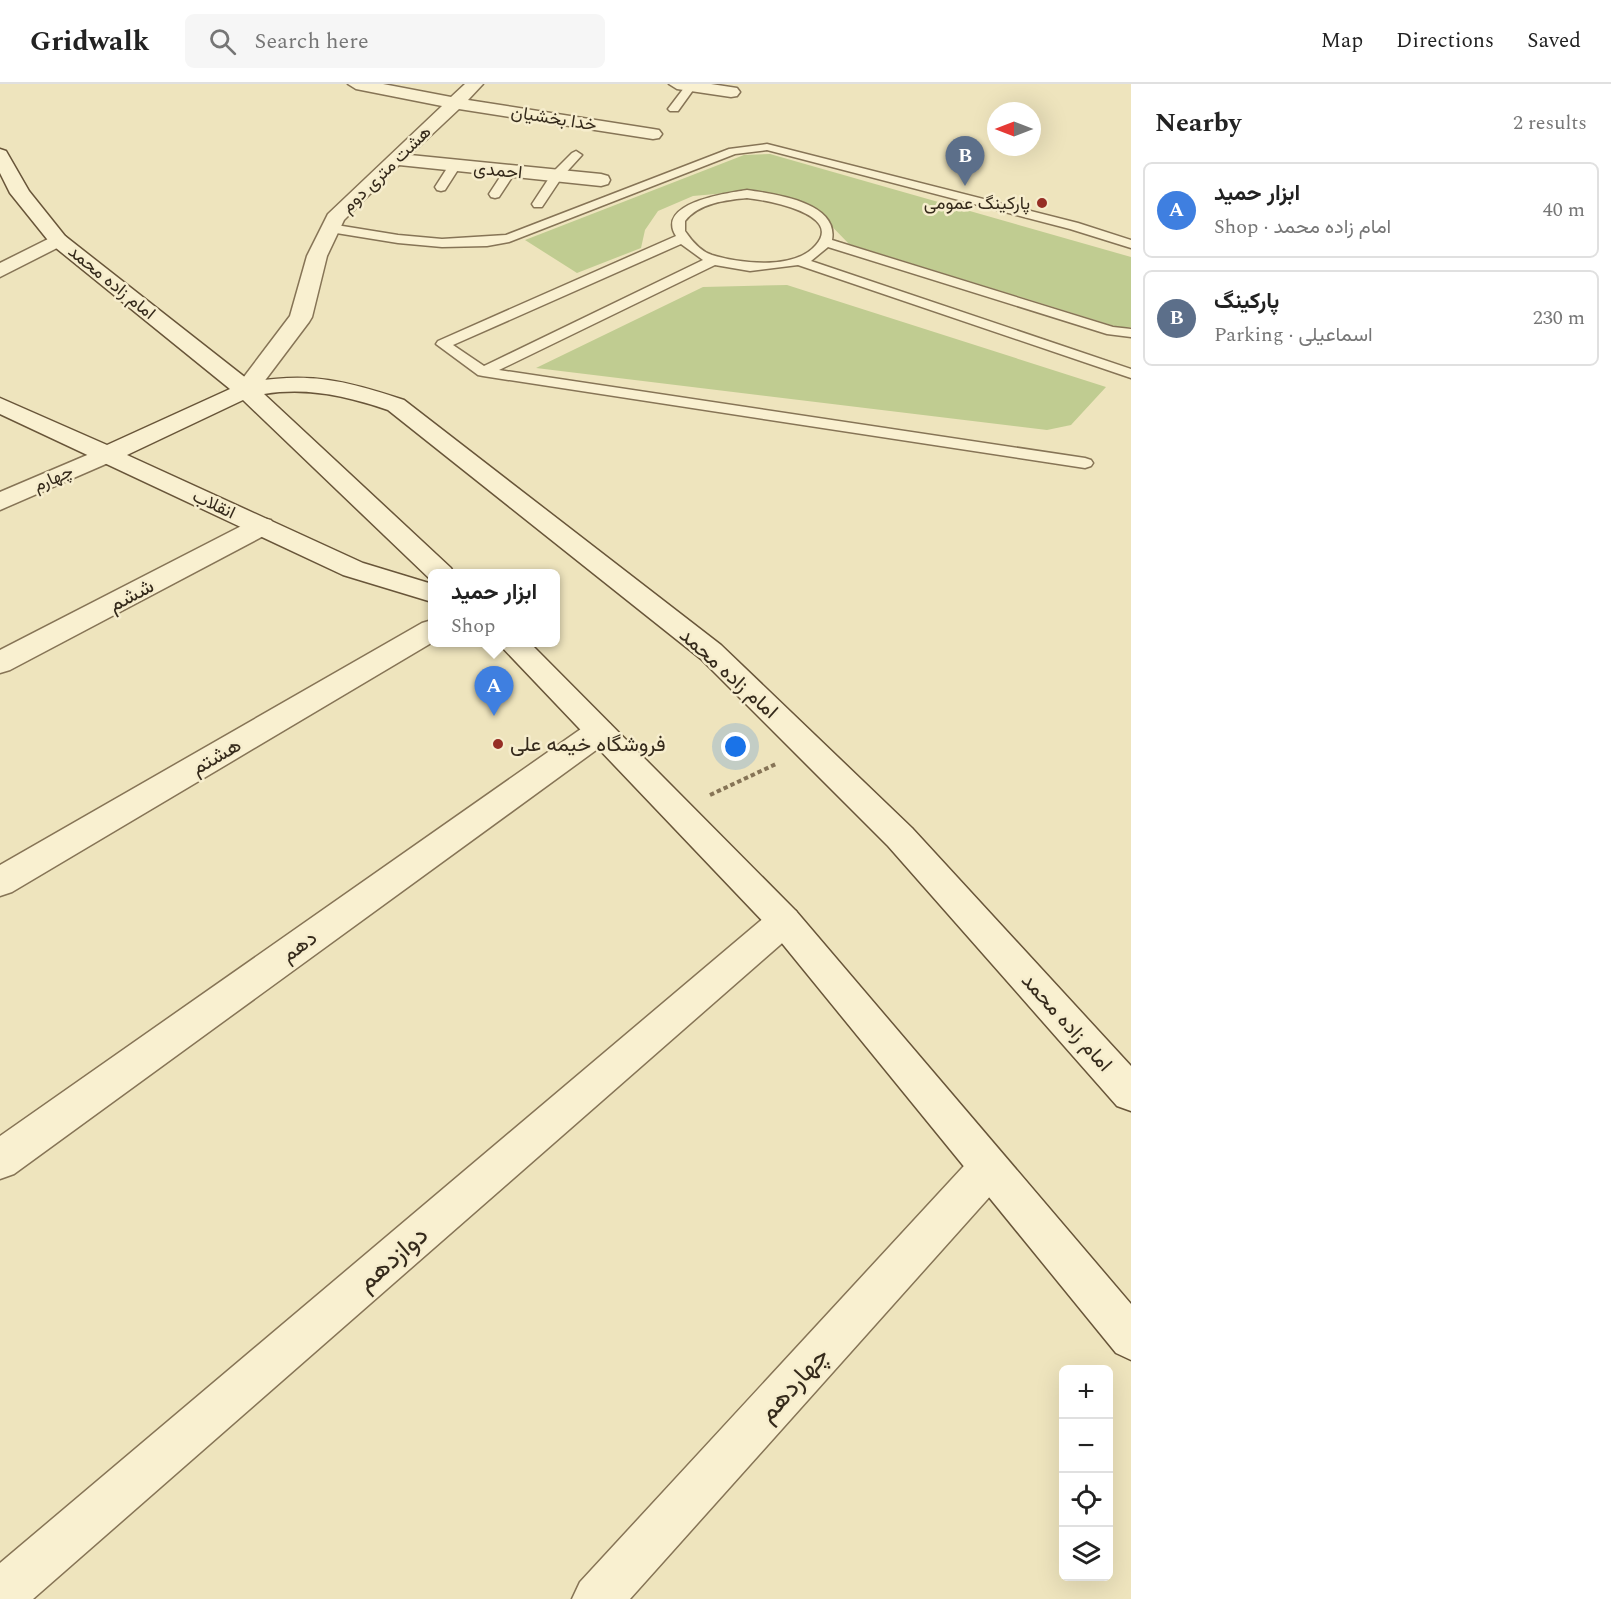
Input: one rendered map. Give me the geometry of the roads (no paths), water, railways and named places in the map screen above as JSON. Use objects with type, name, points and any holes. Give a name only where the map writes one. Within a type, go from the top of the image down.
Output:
[{"type":"street","name":"خدا بخشیان","points":[[356,84],[455,103],[654,134]]},
{"type":"street","name":"هشت متری دوم","points":[[246,390],[301,317],[318,256],[335,218],[475,84]]},
{"type":"street","points":[[684,85],[721,88]]},
{"type":"street","name":"امام زاده محمد","points":[[0,155],[20,193],[58,240],[246,390],[437,569]]},
{"type":"street","name":"احمدی","points":[[395,159],[602,180]]},
{"type":"street","points":[[0,271],[58,240]]},
{"type":"street","name":"امام زاده محمد","points":[[246,390],[282,384],[309,384],[350,389],[396,405],[711,652],[900,837],[1131,1093]]},
{"type":"street","name":"چهارم","points":[[0,502],[246,390]]},
{"type":"street","name":"انقلاب","points":[[0,405],[353,569],[428,592]]},
{"type":"street","name":"ششم","points":[[0,663],[262,526]]},
{"type":"street","name":"هشتم","points":[[0,882],[428,632]]},
{"type":"street","points":[[516,647],[784,921],[988,1169],[1131,1338]]},
{"type":"street","name":"دهم","points":[[0,1160],[599,732]]},
{"type":"street","name":"دوازدهم","points":[[0,1595],[784,921]]},
{"type":"street","name":"چهاردهم","points":[[597,1599],[988,1169]]},
{"type":"lane","points":[[674,109],[684,85]]},
{"type":"lane","points":[[330,228],[431,244],[481,244],[509,238],[734,151],[767,147],[1074,226],[1131,244]]},
{"type":"lane","points":[[538,204],[557,175],[576,156]]},
{"type":"lane","points":[[441,187],[455,165]]},
{"type":"lane","points":[[495,194],[510,171]]},
{"type":"lane","points":[[747,194],[791,201],[808,209],[821,219],[827,231],[825,242],[816,253],[799,261],[776,266],[750,267],[703,255],[688,244],[679,232],[680,220],[689,209],[704,201],[747,194]]},
{"type":"lane","points":[[683,238],[443,344],[483,372],[1086,463]]},
{"type":"lane","points":[[825,242],[1101,328],[1131,333]]},
{"type":"lane","points":[[483,372],[716,259]]},
{"type":"lane","points":[[799,261],[1131,374]]},
{"type":"place","name":"پارکینگ","points":[[965,186]]},
{"type":"place","name":"پارکینگ عمومی","points":[[1042,203]]},
{"type":"place","name":"ابزار حمید","points":[[494,716]]},
{"type":"place","name":"فروشگاه خیمه علی","points":[[498,744]]}]
